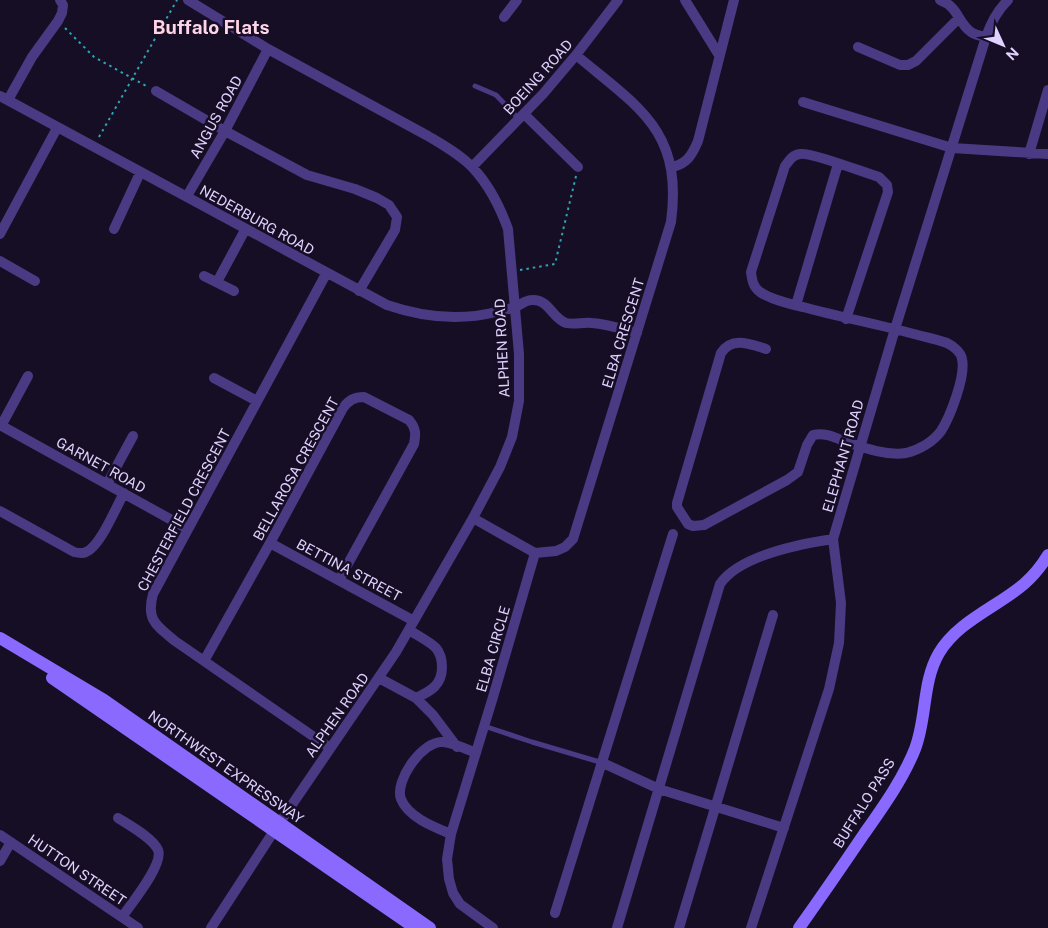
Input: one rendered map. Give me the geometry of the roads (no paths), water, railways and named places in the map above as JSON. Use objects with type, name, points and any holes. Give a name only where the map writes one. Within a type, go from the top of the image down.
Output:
[{"type":"main road","name":"BUFFALO PASS","points":[[799,928],[892,791],[915,749],[922,725],[932,671],[939,653],[954,635],[972,619],[1024,584],[1042,564],[1048,554]]},
{"type":"main road","name":"NORTHWEST EXPRESSWAY","points":[[0,638],[104,700],[415,928]]},
{"type":"main road","name":"NORTHWEST EXPRESSWAY","points":[[0,647],[98,708],[430,928]]},
{"type":"street","points":[[4,98],[58,21],[62,13],[60,0]]},
{"type":"street","name":"ALPHEN ROAD","points":[[188,0],[268,49],[428,136],[472,167],[490,192],[502,213],[508,229],[519,354],[519,401],[512,437],[500,467],[473,518],[412,626],[379,678],[276,826],[211,928]]},
{"type":"street","points":[[504,17],[517,0]]},
{"type":"street","name":"BOEING ROAD","points":[[472,167],[522,117],[576,55],[618,0]]},
{"type":"street","points":[[685,0],[719,55]]},
{"type":"street","points":[[672,167],[686,161],[693,154],[704,123],[719,55],[734,0]]},
{"type":"street","points":[[940,0],[950,5],[972,33],[986,37]]},
{"type":"street","name":"ELEPHANT ROAD","points":[[751,928],[829,689],[839,643],[841,603],[833,539],[895,329],[986,37],[999,9],[1008,0]]},
{"type":"street","points":[[858,47],[900,65],[908,65],[916,61],[959,18]]},
{"type":"street","name":"ANGUS ROAD","points":[[187,196],[225,131],[268,49]]},
{"type":"street","name":"ELBA CRESCENT","points":[[535,553],[556,551],[565,547],[573,539],[671,222],[674,198],[672,167],[661,137],[650,120],[638,106],[576,55]]},
{"type":"street","points":[[1029,154],[1048,90]]},
{"type":"street","points":[[156,91],[307,175],[355,188],[389,205],[397,217],[395,230],[360,291]]},
{"type":"street","name":"NEDERBURG ROAD","points":[[4,98],[140,173],[187,196],[326,274],[387,305],[409,313],[436,316],[478,314],[514,307],[533,300],[546,304],[562,321],[567,323],[602,323],[636,333]]},
{"type":"street","points":[[803,102],[952,148],[1048,154]]},
{"type":"street","points":[[522,117],[578,167]]},
{"type":"street","points":[[0,234],[57,128]]},
{"type":"street","points":[[766,349],[738,342],[729,345],[721,353],[676,503],[688,524],[693,526],[704,525],[787,480],[798,472],[807,445],[814,435],[823,434],[893,454],[906,453],[920,448],[931,441],[940,431],[948,418],[958,389],[963,370],[962,357],[956,348],[947,343],[895,329],[846,319],[796,306],[759,291],[752,282],[751,272],[785,166],[792,157],[800,154],[879,177],[887,185],[888,192],[846,319]]},
{"type":"street","points":[[796,306],[838,164]]},
{"type":"street","points":[[114,229],[140,173]]},
{"type":"street","points":[[217,282],[245,230]]},
{"type":"street","points":[[0,261],[35,281]]},
{"type":"street","name":"CHESTERFIELD CRESCENT","points":[[326,274],[153,594],[149,607],[152,618],[158,627],[330,748]]},
{"type":"street","points":[[204,276],[234,291]]},
{"type":"street","points":[[0,425],[28,376]]},
{"type":"street","points":[[214,378],[257,401]]},
{"type":"street","name":"BELLAROSA CRESCENT","points":[[204,661],[343,408],[349,400],[356,397],[364,397],[409,420],[414,426],[416,434],[414,444],[339,580]]},
{"type":"street","name":"GARNET ROAD","points":[[0,425],[188,529]]},
{"type":"street","points":[[107,484],[133,436]]},
{"type":"street","points":[[0,512],[74,552],[81,553],[87,552],[98,541],[124,493]]},
{"type":"street","points":[[473,518],[535,553]]},
{"type":"street","points":[[555,913],[674,534]]},
{"type":"street","points":[[617,928],[716,591],[724,578],[733,571],[767,554],[800,544],[833,539]]},
{"type":"street","name":"BETTINA STREET","points":[[270,543],[339,580],[412,626],[434,646],[442,660],[442,676],[435,688],[416,698]]},
{"type":"street","name":"ELBA CIRCLE","points":[[493,928],[460,904],[453,893],[449,879],[447,859],[451,834],[535,553]]},
{"type":"street","points":[[679,928],[773,615]]},
{"type":"street","points":[[379,678],[416,698],[433,715],[458,747]]},
{"type":"street","points":[[451,834],[432,826],[412,812],[401,799],[399,789],[403,777],[424,750],[433,743],[442,742],[476,753]]},
{"type":"street","points":[[603,763],[659,789],[784,828]]},
{"type":"street","points":[[118,818],[153,842],[158,851],[155,869],[122,917]]},
{"type":"street","name":"HUTTON STREET","points":[[0,835],[138,928]]},
{"type":"street","points":[[0,861],[11,842]]},
{"type":"lane","points":[[474,86],[496,95],[522,117]]},
{"type":"lane","points":[[484,726],[603,763]]},
{"type":"district","name":"Buffalo Flats","points":[[211,27]]}]
